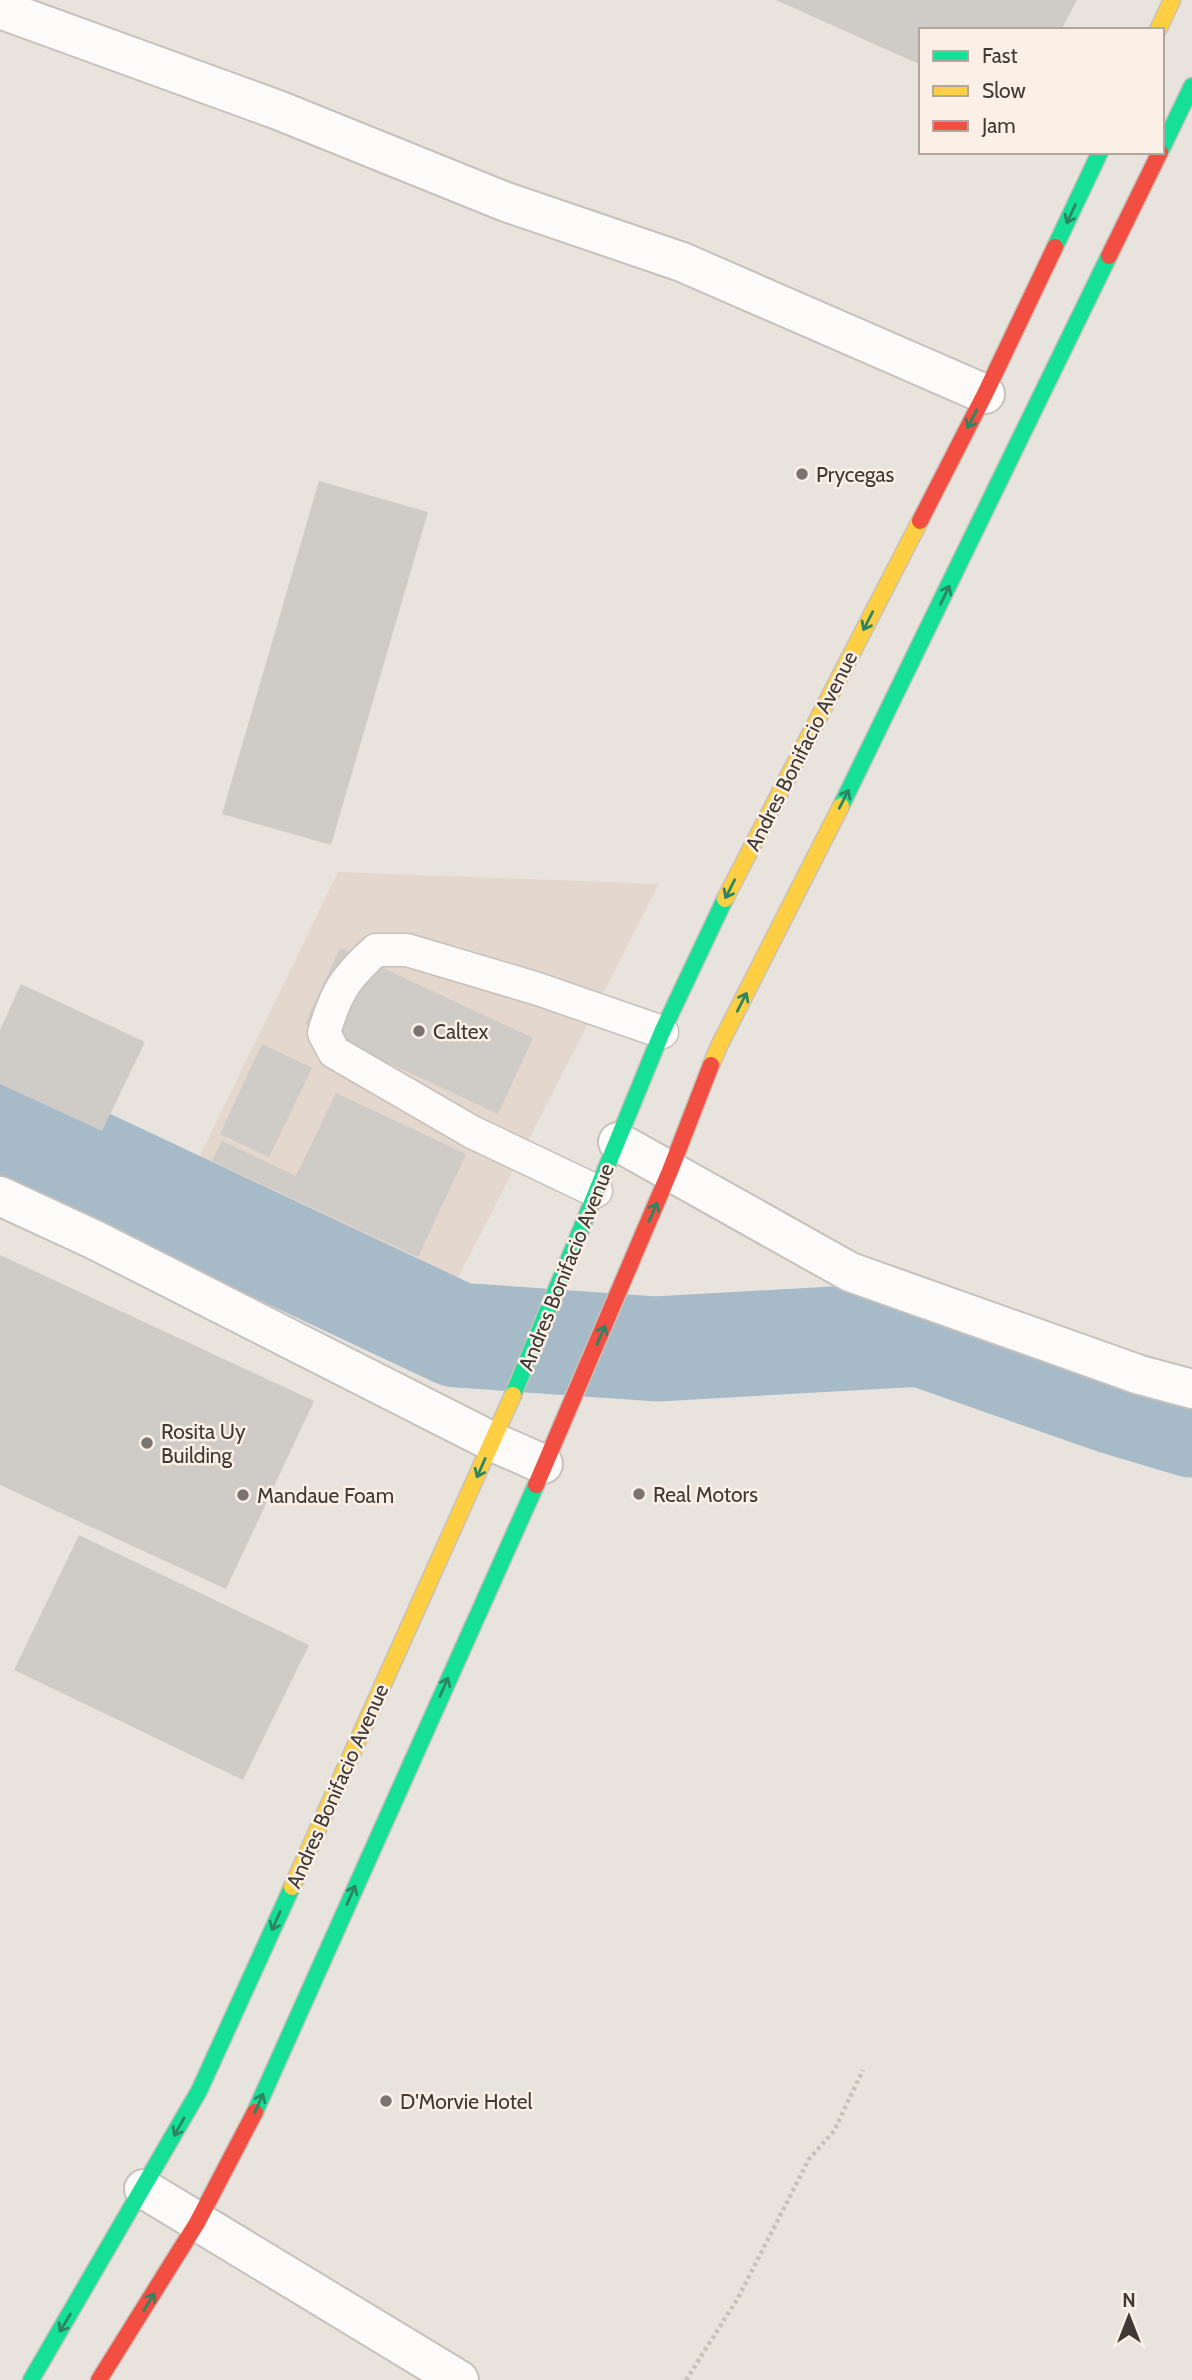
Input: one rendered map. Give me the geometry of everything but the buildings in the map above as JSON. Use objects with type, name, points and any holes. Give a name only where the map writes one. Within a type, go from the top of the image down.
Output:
[{"type":"highway","points":[[1159,28],[1172,0]]},
{"type":"highway","points":[[1164,144],[1192,86]]},
{"type":"highway","name":"Andres Bonifacio Avenue","points":[[31,2380],[199,2091],[493,1442],[662,1032],[708,932],[985,394],[1099,154]]},
{"type":"highway","points":[[99,2380],[197,2223],[248,2128],[576,1395],[719,1046],[867,754],[1159,154]]},
{"type":"street","points":[[0,9],[278,110],[506,202],[682,262],[985,394]]},
{"type":"street","points":[[618,1142],[849,1272],[1140,1375],[1192,1389]]},
{"type":"street","points":[[0,1196],[95,1240],[493,1442],[543,1464]]},
{"type":"street","points":[[144,2189],[459,2380]]},
{"type":"lane","points":[[596,1191],[472,1132],[334,1052],[324,1033],[333,1002],[350,974],[376,950],[407,950],[538,989],[662,1032]]},
{"type":"path","points":[[686,2380],[738,2298],[809,2159],[834,2131],[863,2070]]},
{"type":"shaded area","points":[[338,872],[659,884],[455,1284],[195,1166]]},
{"type":"waterway","points":[[0,1120],[457,1335],[657,1349],[921,1334],[1115,1402],[1192,1425]]},
{"type":"traffic: fast","points":[[1164,144],[1192,86]]},
{"type":"traffic: fast","points":[[1055,247],[1099,154]]},
{"type":"traffic: fast","points":[[841,806],[1109,256]]},
{"type":"traffic: fast","points":[[513,1395],[662,1032],[725,899]]},
{"type":"traffic: fast","points":[[255,2112],[536,1485]]},
{"type":"traffic: fast","points":[[31,2380],[199,2091],[292,1887]]},
{"type":"traffic: slow","points":[[1159,28],[1172,0]]},
{"type":"traffic: slow","points":[[725,899],[920,521]]},
{"type":"traffic: slow","points":[[711,1065],[841,806]]},
{"type":"traffic: slow","points":[[292,1887],[513,1395]]},
{"type":"traffic: jam","points":[[1109,256],[1159,154]]},
{"type":"traffic: jam","points":[[920,521],[985,394],[1055,247]]},
{"type":"traffic: jam","points":[[536,1485],[670,1171],[711,1065]]},
{"type":"traffic: jam","points":[[99,2380],[197,2223],[255,2112]]},
{"type":"place","name":"Prycegas","points":[[802,474]]},
{"type":"place","name":"Caltex","points":[[419,1031]]},
{"type":"place","name":"Rosita Uy Building","points":[[147,1443]]},
{"type":"place","name":"Real Motors","points":[[639,1494]]},
{"type":"place","name":"Mandaue Foam","points":[[243,1495]]},
{"type":"place","name":"D'Morvie Hotel","points":[[386,2101]]}]
